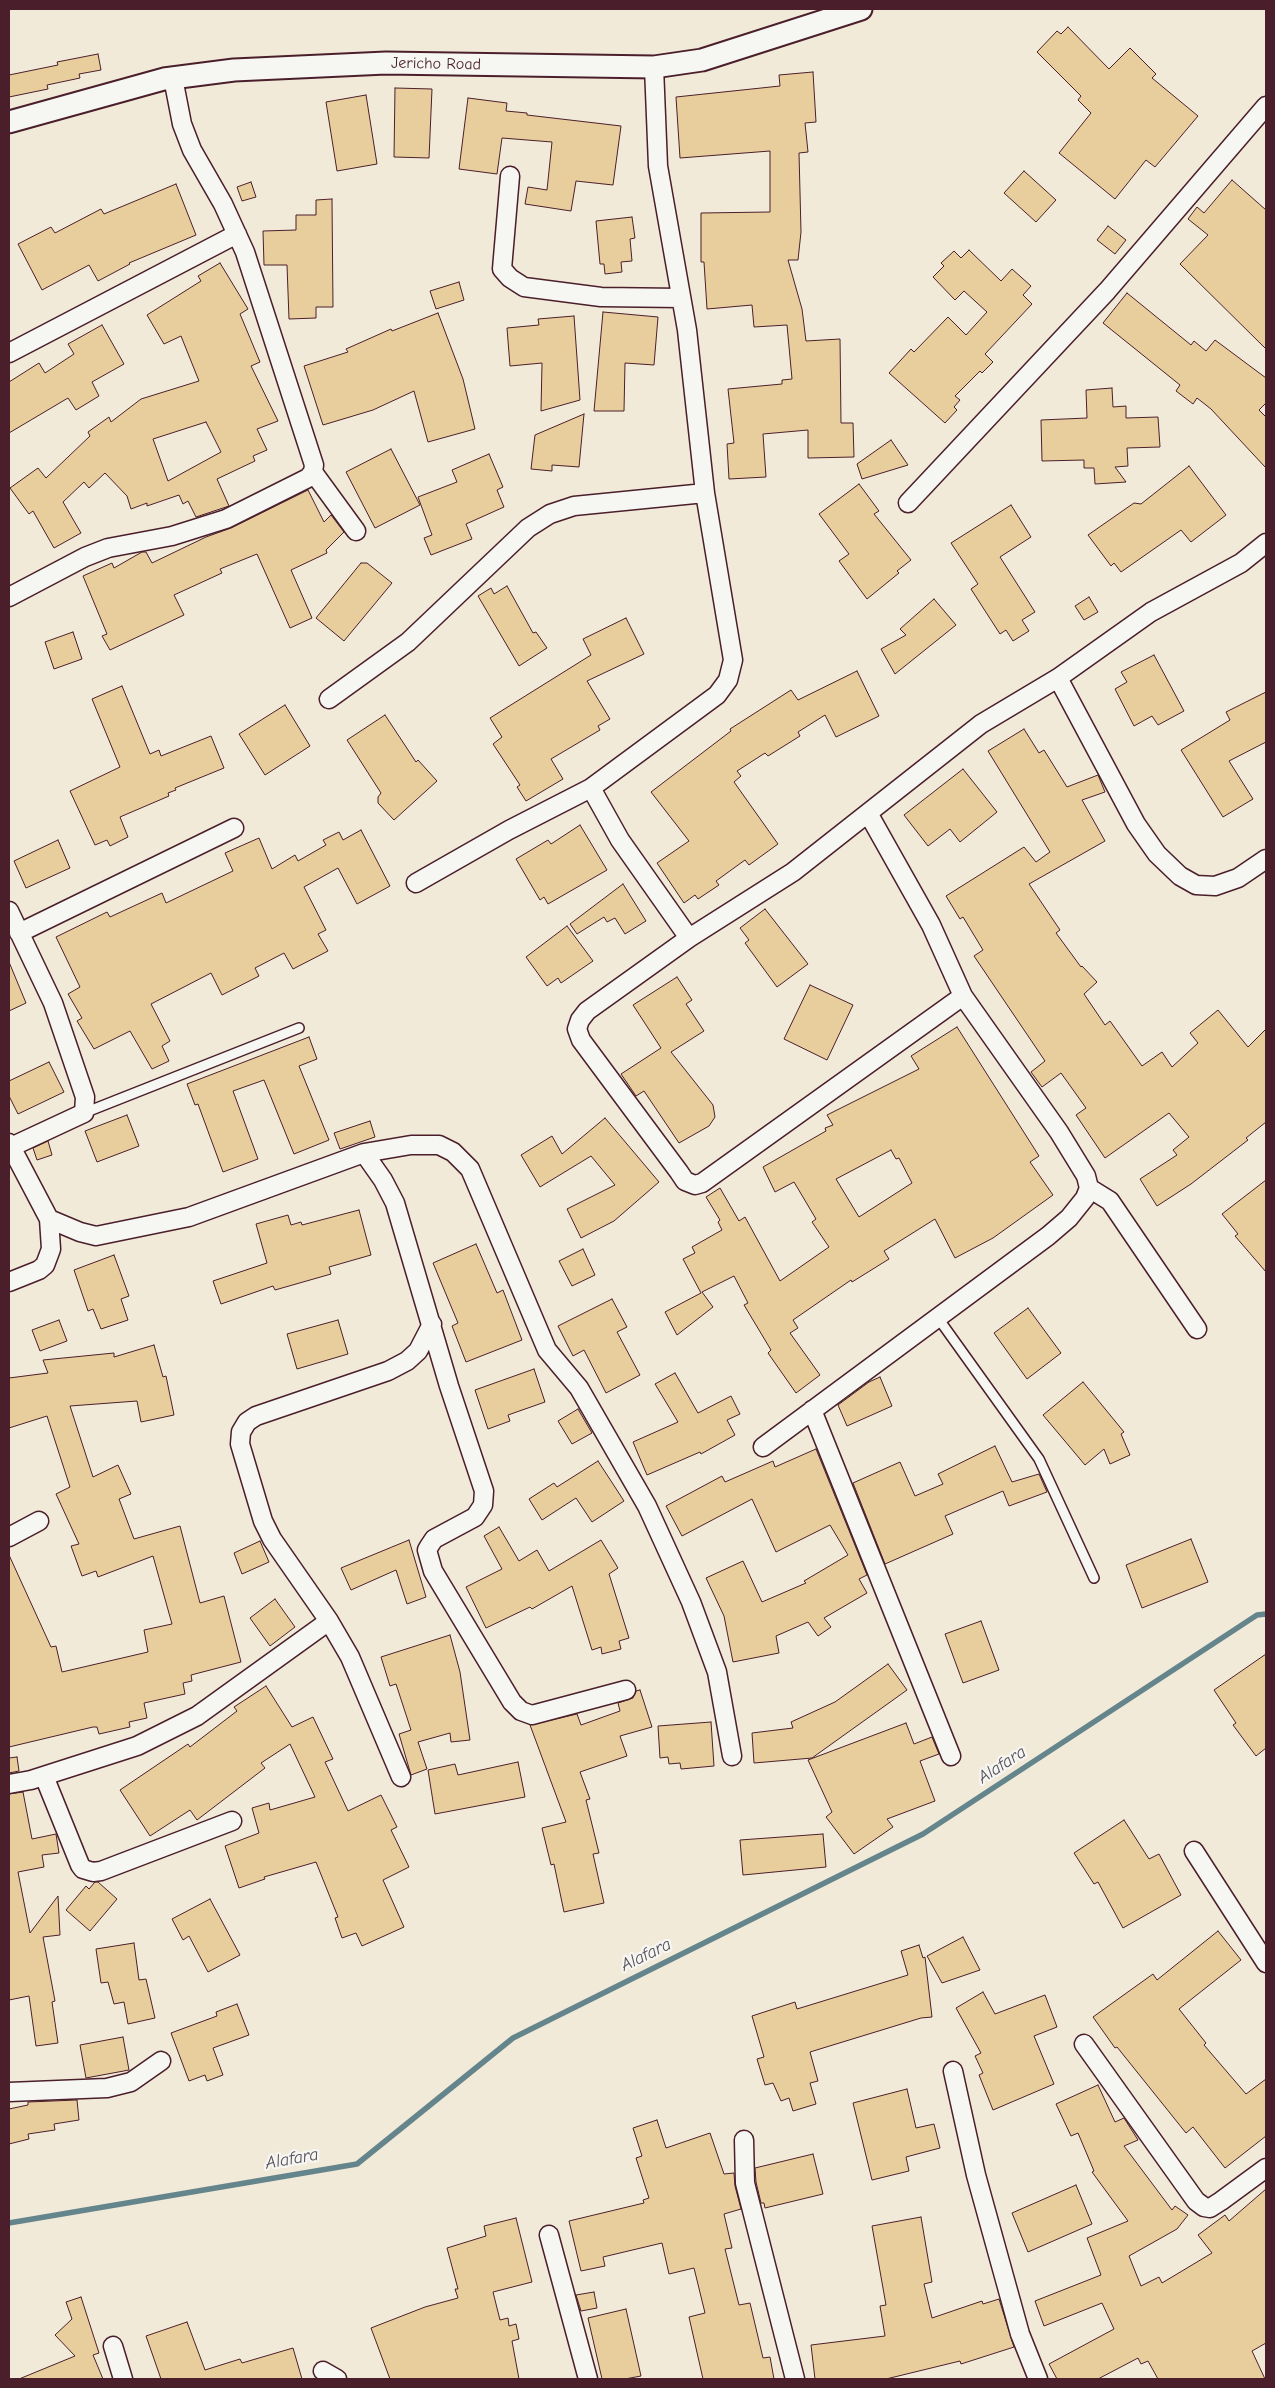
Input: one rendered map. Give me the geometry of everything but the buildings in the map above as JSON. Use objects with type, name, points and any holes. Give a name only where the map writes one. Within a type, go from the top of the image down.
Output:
[{"type":"street","name":"Jericho Road","points":[[9,122],[71,103],[173,78],[234,70],[386,64],[654,67],[702,60],[861,9]]},
{"type":"street","points":[[416,883],[509,830],[591,788],[717,695],[728,680],[733,660],[704,493],[681,298],[658,166],[654,67]]},
{"type":"street","points":[[173,78],[182,124],[192,150],[223,204],[245,252],[314,465],[314,472],[356,531]]},
{"type":"street","points":[[908,503],[1107,291],[1266,106]]},
{"type":"street","points":[[510,176],[502,269],[510,278],[524,287],[601,297],[681,298]]},
{"type":"street","points":[[9,353],[237,234]]},
{"type":"street","points":[[9,597],[85,557],[108,548],[172,536],[226,519],[308,478],[314,472]]},
{"type":"street","points":[[329,699],[408,642],[528,528],[550,514],[574,506],[704,493]]},
{"type":"street","points":[[963,996],[702,1183],[691,1184],[679,1172],[580,1040],[577,1029],[580,1020],[587,1012],[689,938],[793,872],[981,724],[1058,678],[1151,612],[1241,563],[1266,543]]},
{"type":"street","points":[[1058,678],[1136,824],[1157,854],[1180,876],[1196,885],[1214,886],[1238,878],[1266,859]]},
{"type":"street","points":[[591,788],[620,840],[689,938]]},
{"type":"street","points":[[763,1447],[938,1318],[1069,1218],[1086,1198],[1089,1188],[1086,1176],[1059,1132],[963,996],[931,925],[868,813]]},
{"type":"street","points":[[19,933],[234,828]]},
{"type":"street","points":[[9,911],[53,1002],[85,1097],[84,1113],[10,1145],[49,1219],[51,1249],[45,1265],[39,1270],[9,1282]]},
{"type":"street","points":[[49,1219],[80,1232],[96,1236],[189,1217],[364,1153],[411,1145],[439,1145],[453,1152],[470,1169],[547,1350],[579,1388],[647,1506],[691,1602],[717,1672],[732,1756]]},
{"type":"street","points":[[364,1153],[383,1180],[395,1203],[449,1386],[484,1491],[483,1505],[476,1516],[434,1539],[430,1545],[427,1550],[433,1572],[512,1702],[521,1711],[532,1715],[626,1690]]},
{"type":"street","points":[[1089,1188],[1110,1201],[1197,1329]]},
{"type":"street","points":[[402,1777],[350,1657],[329,1621],[272,1539],[263,1521],[240,1444],[241,1432],[247,1422],[256,1416],[388,1370],[407,1361],[418,1351],[432,1324]]},
{"type":"street","points":[[812,1410],[951,1756]]},
{"type":"street","points":[[9,1538],[39,1521]]},
{"type":"street","points":[[9,1784],[44,1776],[137,1746],[197,1716],[329,1621]]},
{"type":"street","points":[[44,1776],[80,1865],[93,1872],[101,1871],[232,1821]]},
{"type":"street","points":[[1194,1851],[1266,1963]]},
{"type":"street","points":[[1084,2044],[1196,2201],[1204,2207],[1210,2208],[1266,2168]]},
{"type":"street","points":[[9,2092],[106,2088],[131,2082],[161,2061]]},
{"type":"street","points":[[953,2071],[976,2175],[1020,2334],[1038,2379]]},
{"type":"street","points":[[744,2140],[745,2183],[795,2379]]},
{"type":"street","points":[[550,2234],[588,2379]]},
{"type":"street","points":[[113,2346],[123,2379]]},
{"type":"lane","points":[[84,1113],[299,1028]]},
{"type":"lane","points":[[938,1318],[1012,1418],[1039,1459],[1094,1578]]},
{"type":"waterway","name":"Alafara","points":[[9,2223],[357,2164],[513,2038],[923,1834],[1257,1615],[1266,1614]]}]
